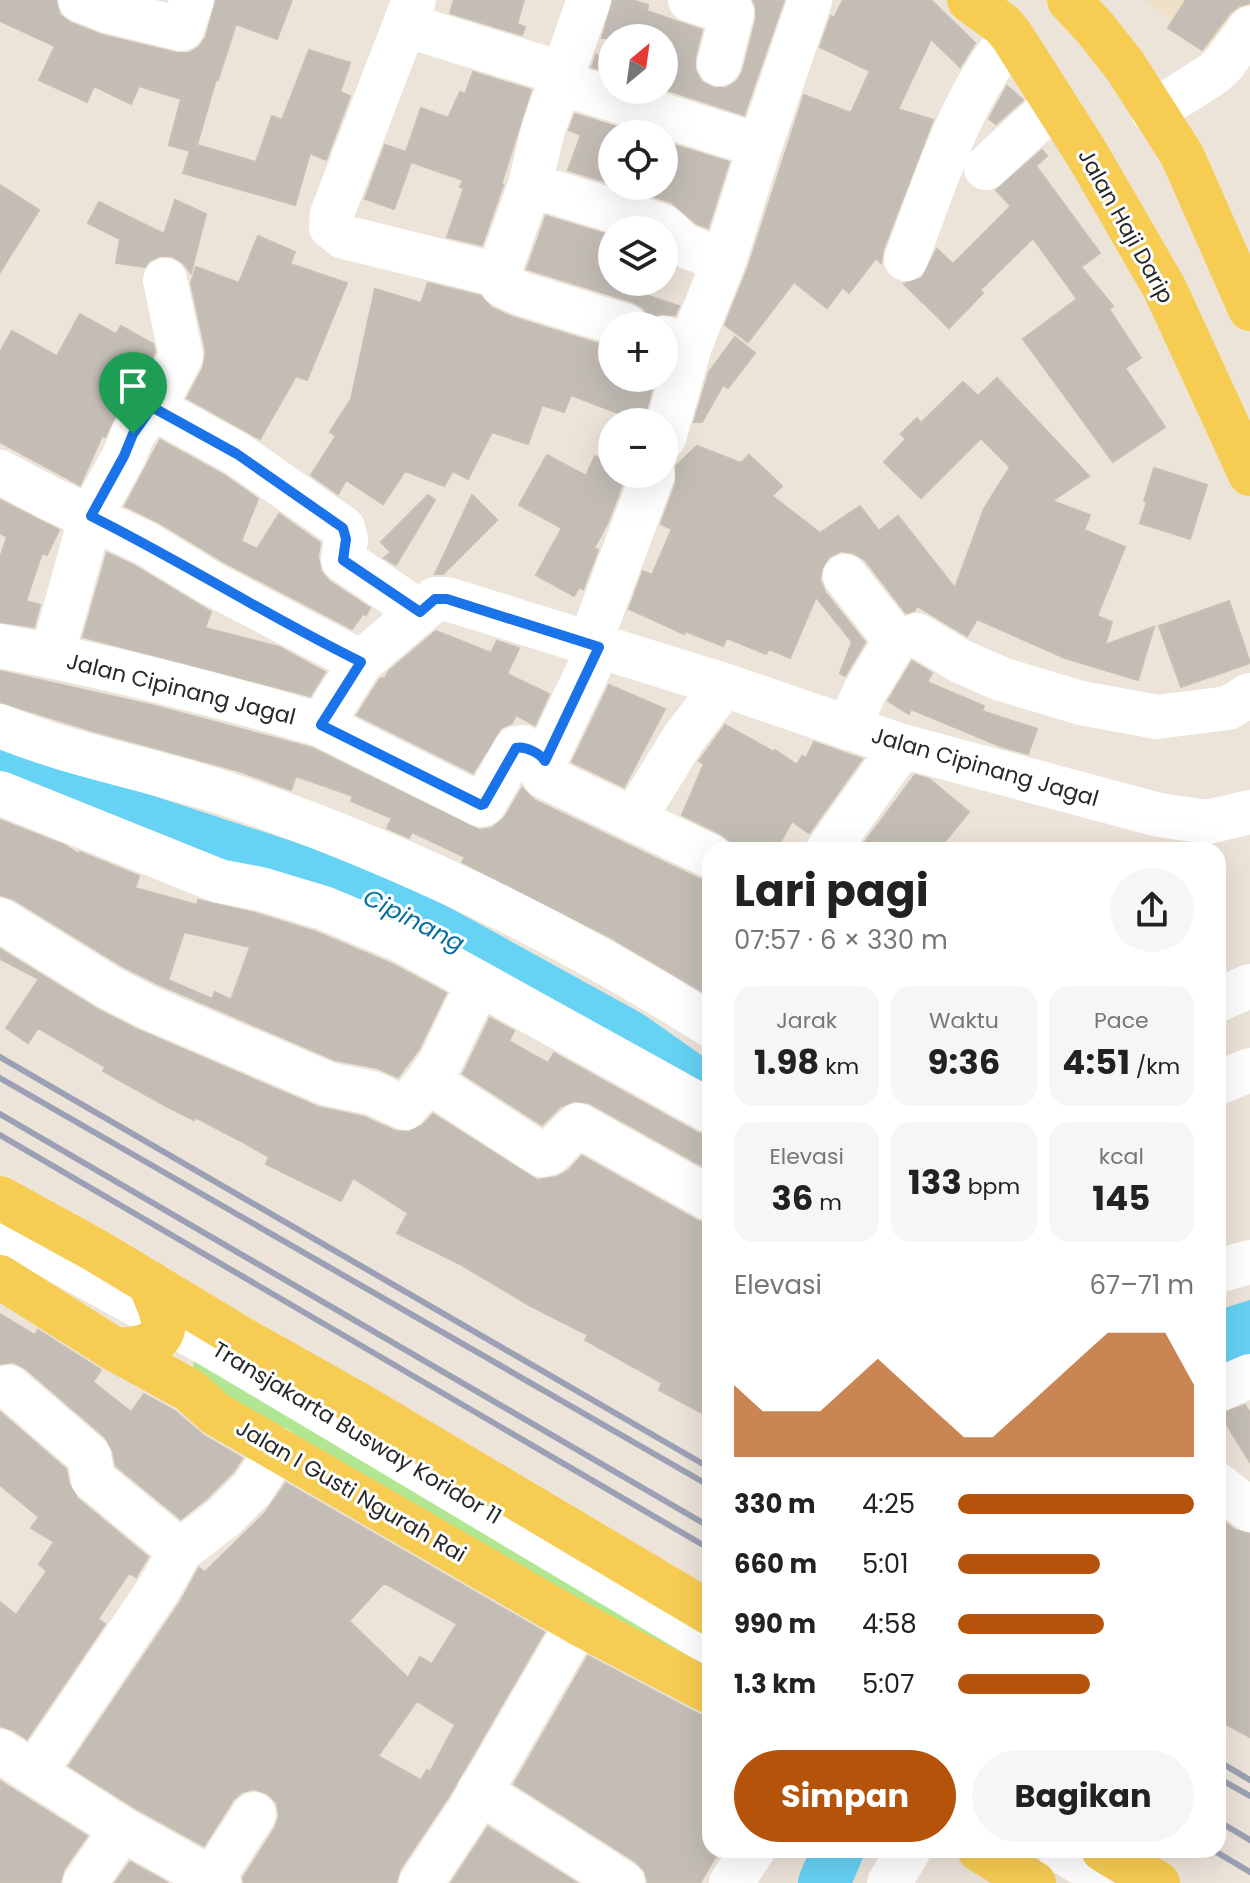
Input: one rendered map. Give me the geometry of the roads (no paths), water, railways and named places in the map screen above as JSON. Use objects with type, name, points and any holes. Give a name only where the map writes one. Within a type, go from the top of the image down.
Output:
[{"type":"main road","name":"Jalan Haji Darip","points":[[969,0],[1003,25],[1012,36],[1087,154],[1165,289],[1250,474]]},
{"type":"main road","points":[[1069,0],[1125,66],[1182,155],[1250,309]]},
{"type":"main road","points":[[0,1198],[157,1302],[227,1343],[363,1407],[702,1608]]},
{"type":"main road","name":"Jalan I Gusti Ngurah Rai","points":[[0,1277],[114,1349],[189,1390],[216,1414],[578,1623],[702,1688]]},
{"type":"main road","points":[[114,1349],[131,1350],[153,1342],[163,1329],[157,1302]]},
{"type":"main road","points":[[189,1390],[194,1360],[201,1349],[227,1343]]},
{"type":"main road","points":[[992,1858],[1034,1883]]},
{"type":"main road","points":[[1116,1858],[1158,1883]]},
{"type":"street","points":[[80,0],[108,11],[182,29],[192,0]]},
{"type":"street","points":[[589,0],[543,130],[530,185],[498,275],[502,285],[522,294],[598,317]]},
{"type":"street","points":[[690,0],[732,13],[719,64]]},
{"type":"street","points":[[678,340],[724,261],[810,0]]},
{"type":"street","points":[[498,275],[344,237],[331,227],[332,214],[409,13],[562,78],[760,146]]},
{"type":"street","points":[[1153,112],[1213,74],[1250,28]]},
{"type":"street","points":[[906,259],[966,104],[993,59],[1012,36]]},
{"type":"street","points":[[986,168],[1055,104]]},
{"type":"street","points":[[530,185],[663,226],[683,245],[724,261]]},
{"type":"street","points":[[52,656],[91,516],[133,434],[171,378],[181,356],[165,280]]},
{"type":"street","points":[[152,407],[237,454],[343,528],[346,539],[343,560],[420,612]]},
{"type":"street","points":[[0,472],[145,543],[212,584],[361,662]]},
{"type":"street","points":[[648,488],[594,646],[541,771],[545,777],[702,852]]},
{"type":"street","points":[[845,576],[894,638],[848,728]]},
{"type":"street","name":"Jalan Cipinang Jagal","points":[[0,646],[239,701],[321,725],[361,662],[435,599],[447,599],[724,685],[902,746],[1159,815],[1202,836],[1250,812]]},
{"type":"street","points":[[917,635],[960,661],[1001,679],[1081,703],[1157,717],[1228,708],[1250,695]]},
{"type":"street","points":[[634,819],[683,739],[724,685]]},
{"type":"street","points":[[321,725],[481,805],[516,748],[523,747],[542,756],[545,761]]},
{"type":"street","points":[[0,726],[232,795],[366,845],[519,916],[702,1020]]},
{"type":"street","points":[[834,842],[902,746]]},
{"type":"street","points":[[0,793],[219,881],[261,889],[324,908],[403,941],[702,1107]]},
{"type":"street","points":[[0,920],[110,988],[147,1007],[328,1084],[372,1093],[405,1108],[441,1061],[478,984]]},
{"type":"street","points":[[1226,996],[1250,986]]},
{"type":"street","points":[[1226,1080],[1250,1070]]},
{"type":"street","points":[[428,1081],[542,1155],[550,1153],[578,1125],[702,1195]]},
{"type":"street","points":[[0,1229],[157,1302]]},
{"type":"street","points":[[1226,1269],[1250,1262]]},
{"type":"street","name":"Transjakarta Busway Koridor 11","points":[[227,1343],[702,1638]]},
{"type":"street","points":[[1226,1386],[1250,1376]]},
{"type":"street","points":[[9,1387],[89,1456],[93,1479],[180,1551]]},
{"type":"street","points":[[254,1814],[215,1881],[122,1829],[17,1762],[160,1587],[180,1551],[224,1517],[253,1488],[278,1449]]},
{"type":"street","points":[[1226,1491],[1250,1510]]},
{"type":"street","points":[[421,1883],[578,1623]]},
{"type":"street","points":[[479,1791],[623,1883]]},
{"type":"street","points":[[85,1883],[122,1829]]},
{"type":"street","points":[[731,1883],[748,1858]]},
{"type":"street","points":[[889,1883],[904,1858]]},
{"type":"street","points":[[1073,1858],[1115,1883]]},
{"type":"water","points":[[1250,1300],[1250,1359],[1226,1366],[1226,1308]]},
{"type":"waterway","name":"Cipinang","points":[[0,773],[373,895],[629,1036],[702,1087]]},
{"type":"waterway","points":[[824,1883],[835,1858]]},
{"type":"railway","points":[[0,1057],[702,1463]]},
{"type":"railway","points":[[0,1078],[702,1481]]},
{"type":"railway","points":[[0,1114],[702,1522]]},
{"type":"railway","points":[[0,1135],[702,1544]]},
{"type":"railway","points":[[1226,1766],[1250,1780]]},
{"type":"railway","points":[[1226,1782],[1250,1796]]},
{"type":"railway","points":[[1226,1826],[1250,1840]]},
{"type":"railway","points":[[1226,1858],[1250,1872]]}]
